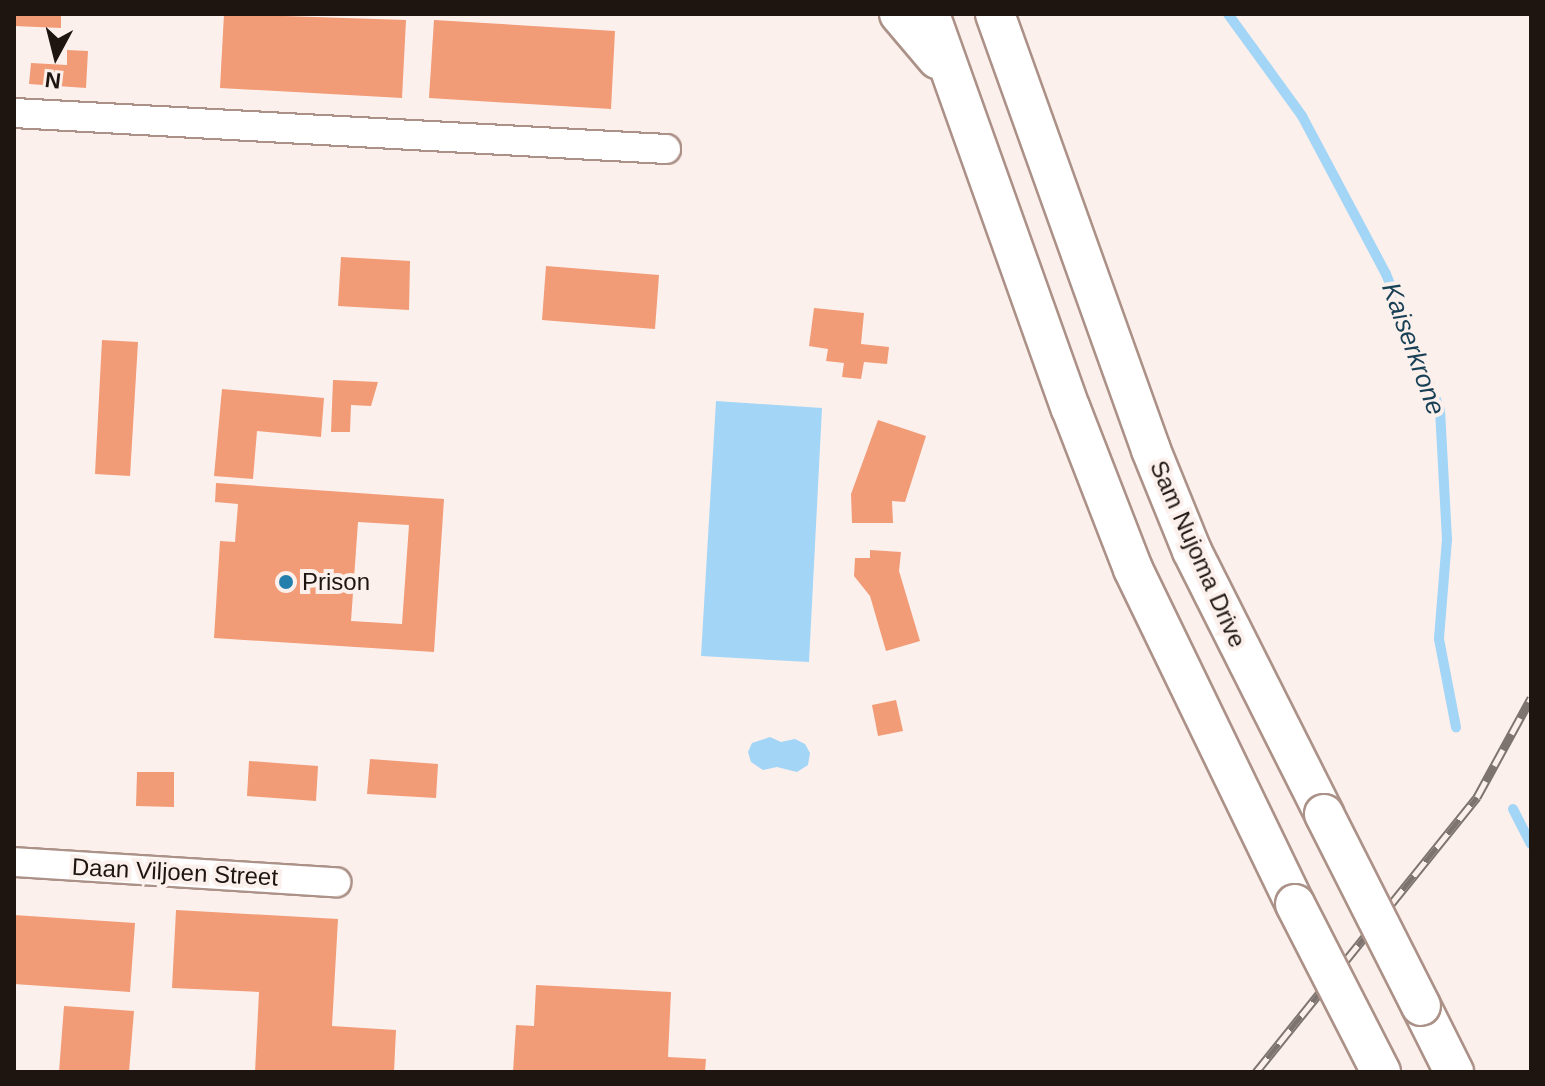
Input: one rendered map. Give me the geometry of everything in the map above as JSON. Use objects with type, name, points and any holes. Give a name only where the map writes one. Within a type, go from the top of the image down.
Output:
[{"type":"main road","points":[[899,14],[951,77]]},
{"type":"main road","points":[[930,14],[1133,569],[1295,904],[1381,1072]]},
{"type":"main road","name":"Sam Nujoma Drive","points":[[995,14],[1151,450],[1186,537],[1454,1072]]},
{"type":"street","points":[[14,113],[666,149]]},
{"type":"street","name":"Daan Viljoen Street","points":[[14,862],[336,882]]},
{"type":"water","points":[[716,401],[822,408],[809,662],[701,656]]},
{"type":"water","points":[[770,737],[781,742],[795,739],[805,744],[810,753],[808,765],[797,772],[777,767],[763,770],[751,762],[748,752],[752,743]]},
{"type":"building","points":[[14,14],[61,14],[61,28],[14,26]]},
{"type":"building","points":[[224,14],[406,20],[402,98],[220,88]]},
{"type":"building","points":[[434,20],[615,31],[611,109],[429,98]]},
{"type":"building","points":[[67,50],[88,51],[86,88],[29,84],[31,63],[67,65]]},
{"type":"building","points":[[341,257],[410,261],[409,310],[338,306]]},
{"type":"building","points":[[546,266],[659,275],[655,329],[542,320]]},
{"type":"building","points":[[814,308],[864,313],[861,344],[889,347],[887,364],[864,362],[861,379],[842,377],[844,363],[826,361],[828,349],[809,346]]},
{"type":"building","points":[[102,340],[138,342],[130,476],[95,474]]},
{"type":"building","points":[[333,380],[378,382],[371,406],[351,405],[350,432],[331,432]]},
{"type":"building","points":[[222,389],[324,398],[321,437],[257,431],[253,479],[214,476]]},
{"type":"building","points":[[878,420],[926,436],[905,502],[892,501],[893,523],[852,523],[851,494]]},
{"type":"building","name":"Prison","points":[[216,483],[444,499],[434,652],[214,638],[220,541],[235,542],[238,504],[215,502]],"holes":[[[358,522],[409,525],[402,624],[351,621]]]},
{"type":"building","points":[[870,550],[901,552],[899,571],[920,641],[886,651],[870,596],[854,576],[855,558],[870,558]]},
{"type":"building","points":[[896,700],[903,731],[878,736],[872,705]]},
{"type":"building","points":[[370,759],[438,764],[436,798],[367,794]]},
{"type":"building","points":[[249,761],[318,766],[316,801],[247,796]]},
{"type":"building","points":[[137,772],[174,772],[174,807],[136,806]]},
{"type":"building","points":[[176,910],[338,919],[332,1026],[396,1030],[394,1072],[255,1072],[259,992],[172,988]]},
{"type":"building","points":[[14,915],[135,923],[130,992],[14,984]]},
{"type":"building","points":[[536,985],[671,992],[668,1057],[706,1059],[705,1072],[513,1072],[516,1025],[534,1026]]},
{"type":"building","points":[[64,1006],[134,1011],[129,1072],[59,1072]]},
{"type":"waterway","name":"Kaiserkrone","points":[[1228,14],[1302,116],[1386,274],[1440,410],[1447,539],[1439,639],[1456,727]]},
{"type":"waterway","name":"Kaiserkrone","points":[[1513,809],[1531,844]]},
{"type":"railway","points":[[1256,1072],[1477,797],[1531,698]]},
{"type":"place","name":"Prison","points":[[286,582]]}]
